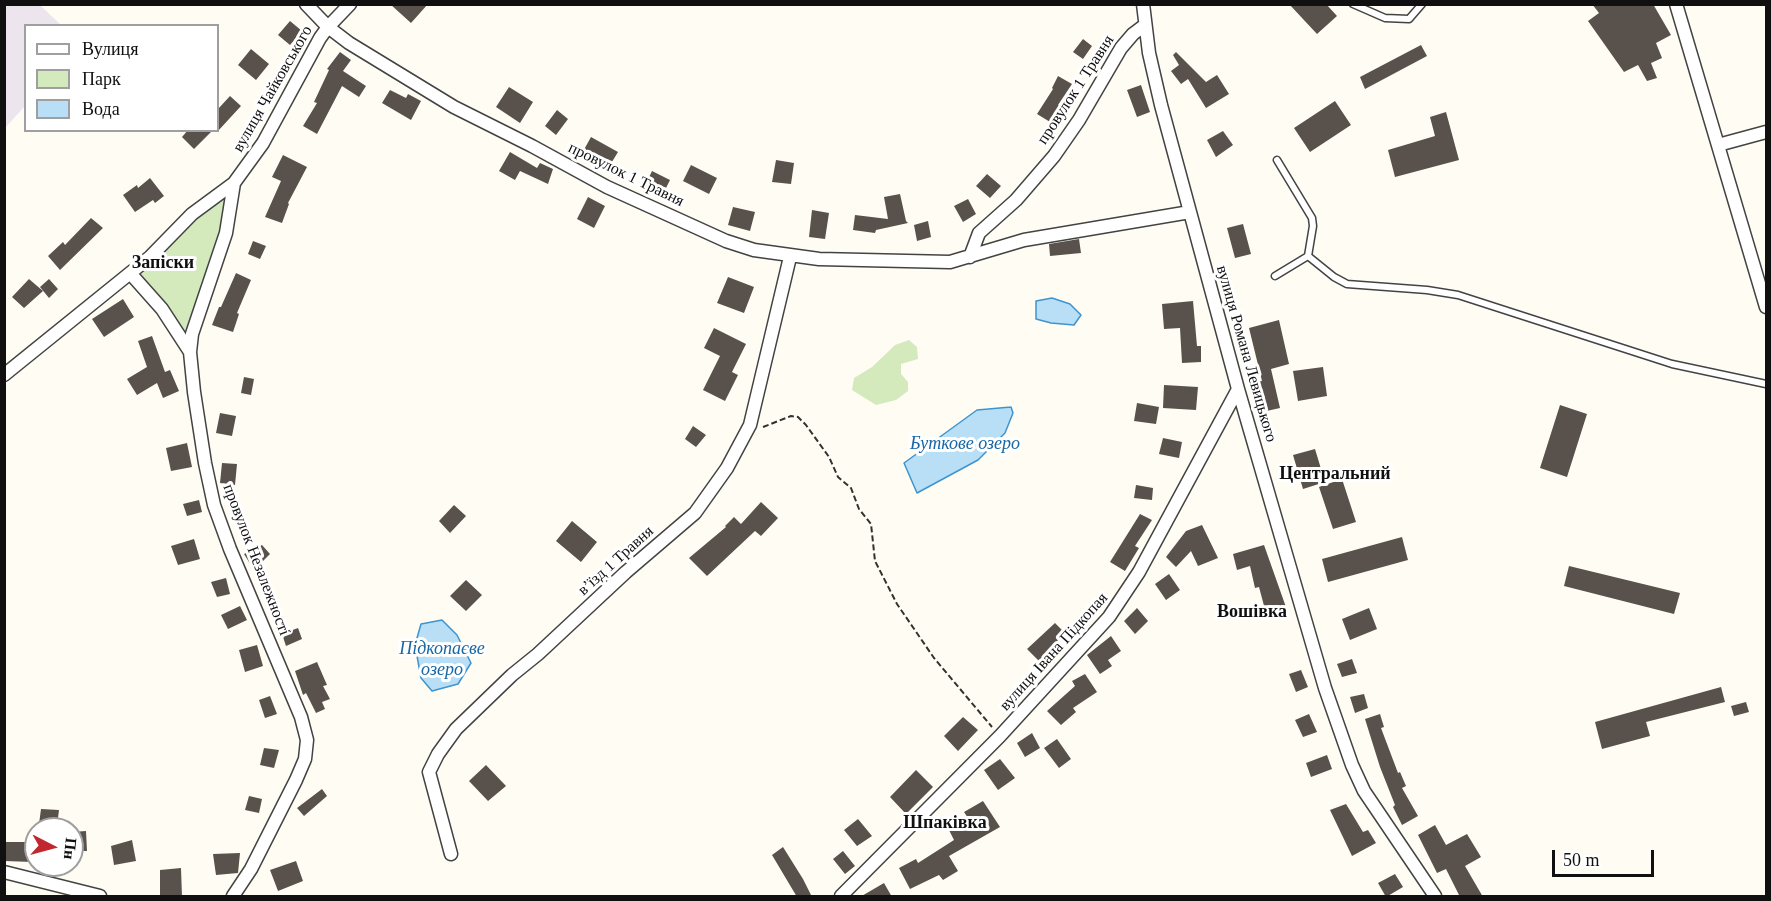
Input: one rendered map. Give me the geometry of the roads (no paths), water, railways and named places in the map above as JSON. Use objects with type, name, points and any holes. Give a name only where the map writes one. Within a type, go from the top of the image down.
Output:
[{"type":"street","name":"провулок 1 Травня","points":[[306,4],[328,27],[362,51],[454,107],[607,187],[740,246],[790,257],[943,262],[970,257],[1024,240],[1190,212]]},
{"type":"street","name":"вулиця Чайковського","points":[[4,375],[150,257],[181,223],[234,183],[263,143],[312,51],[328,27],[350,4]]},
{"type":"street","name":"вулиця Романа Левицького","points":[[1143,4],[1144,25],[1152,67],[1190,212],[1238,389],[1325,688],[1352,765],[1364,791],[1435,897]]},
{"type":"street","points":[[1676,4],[1767,307]]},
{"type":"street","name":"провулок 1 Травня","points":[[970,257],[979,233],[1016,200],[1054,156],[1079,120],[1121,48],[1144,25]]},
{"type":"street","points":[[1718,146],[1767,132]]},
{"type":"street","name":"провулок Незалежності","points":[[233,897],[251,869],[296,780],[305,759],[306,740],[301,717],[230,549],[214,505],[201,438],[190,352],[195,320],[226,233],[234,183]]},
{"type":"street","name":"в’їзд 1 Травня","points":[[451,854],[429,772],[438,754],[456,729],[512,675],[694,513],[727,468],[750,425],[790,257]]},
{"type":"street","points":[[130,273],[162,309],[190,352]]},
{"type":"street","name":"вулиця Івана Підкопая","points":[[841,897],[1000,736],[1102,626],[1124,598],[1238,389]]},
{"type":"street","points":[[4,872],[93,896]]},
{"type":"lane","points":[[1353,4],[1385,18],[1409,19],[1422,4]]},
{"type":"lane","points":[[1275,276],[1308,256],[1313,226],[1312,218],[1277,160]]},
{"type":"lane","points":[[1308,256],[1334,277],[1347,284],[1427,290],[1458,295],[1672,364],[1767,384]]},
{"type":"water","points":[[1052,298],[1070,304],[1081,315],[1074,325],[1036,319],[1036,301]]},
{"type":"water","name":"Буткове озеро","points":[[1011,407],[1013,413],[1005,433],[978,460],[917,493],[904,463],[977,410]]},
{"type":"water","name":"Підкопаєве озеро","points":[[442,620],[457,635],[471,663],[458,684],[432,691],[421,678],[415,645],[421,624]]},
{"type":"district","name":"Запіски","points":[[163,263]]},
{"type":"district","name":"Центральний","points":[[1335,474]]},
{"type":"district","name":"Вошівка","points":[[1252,612]]},
{"type":"district","name":"Шпаківка","points":[[945,823]]}]
